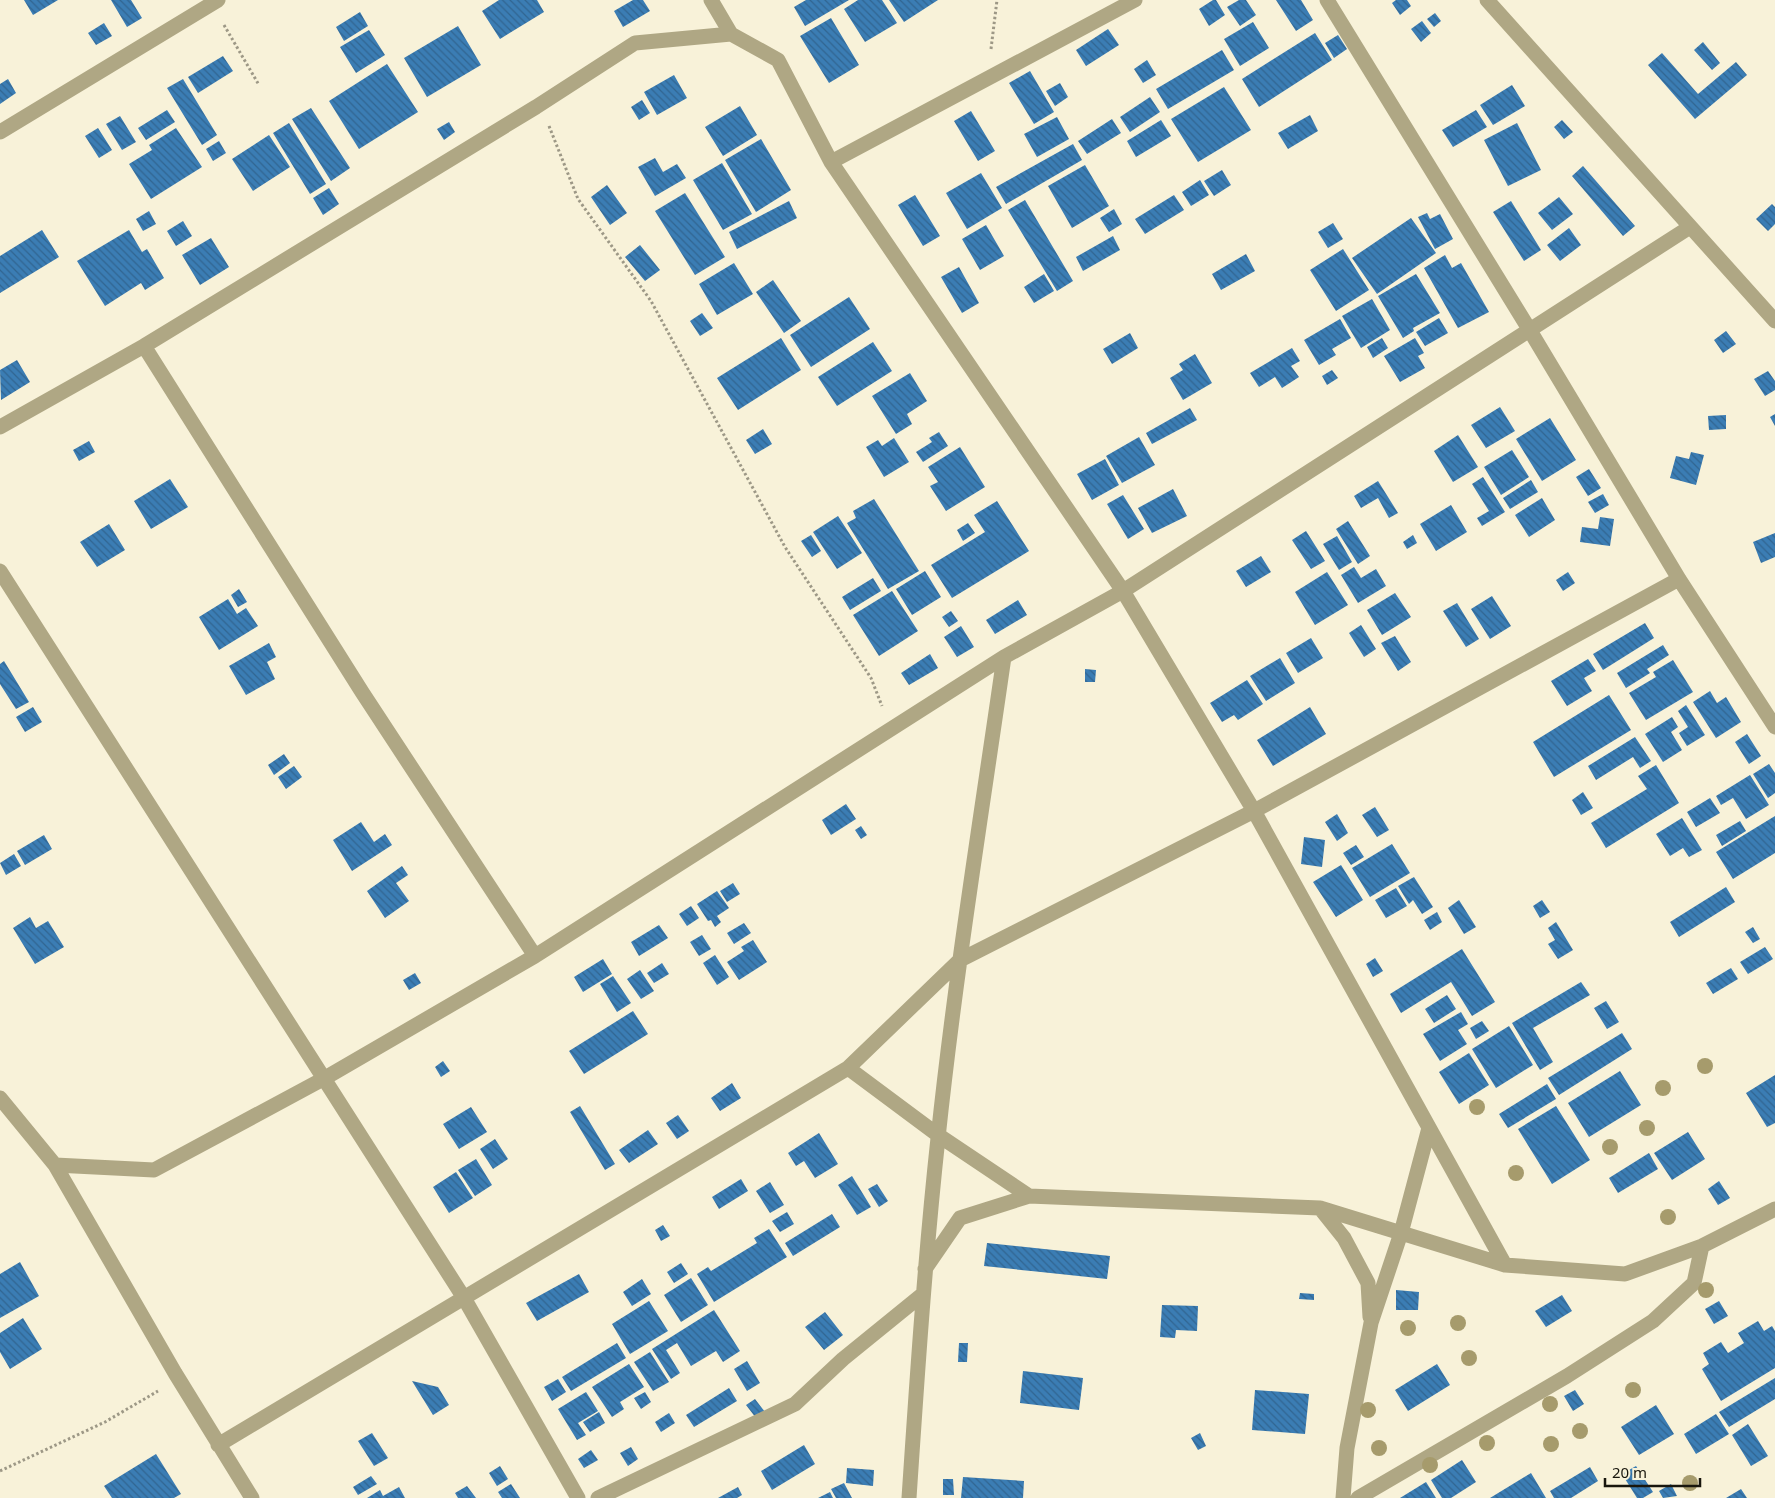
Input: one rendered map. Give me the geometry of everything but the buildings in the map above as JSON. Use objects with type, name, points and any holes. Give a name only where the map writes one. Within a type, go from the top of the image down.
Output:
[{"type":"street","points":[[711,0],[731,34],[778,60],[831,162],[1123,590],[1254,811],[1505,1265]]},
{"type":"street","points":[[831,162],[1135,0]]},
{"type":"street","points":[[1327,0],[1530,329],[1679,579],[1775,727]]},
{"type":"street","points":[[1488,0],[1775,322]]},
{"type":"street","points":[[0,132],[215,2]]},
{"type":"street","points":[[0,427],[144,346],[536,107],[635,43],[731,34]]},
{"type":"street","points":[[54,1165],[154,1170],[325,1078],[535,956],[1004,657],[1123,590],[1690,227]]},
{"type":"street","points":[[144,346],[362,692],[535,956]]},
{"type":"street","points":[[0,570],[464,1298],[578,1498]]},
{"type":"street","points":[[218,1445],[848,1068],[960,960],[1254,811],[1679,579]]},
{"type":"street","points":[[909,1498],[923,1294],[938,1135],[960,960],[1004,657]]},
{"type":"street","points":[[848,1068],[938,1135],[1028,1196]]},
{"type":"street","points":[[0,1098],[54,1165],[175,1373],[252,1498]]},
{"type":"street","points":[[1344,1498],[1348,1448],[1371,1323],[1401,1233],[1429,1128]]},
{"type":"street","points":[[925,1270],[960,1218],[1028,1196],[1320,1208],[1505,1265],[1625,1274],[1702,1246],[1775,1209]]},
{"type":"street","points":[[1320,1208],[1344,1238],[1368,1283],[1371,1323]]},
{"type":"street","points":[[1358,1498],[1559,1381],[1654,1321],[1694,1283],[1702,1246]]},
{"type":"street","points":[[598,1498],[795,1404],[843,1359],[923,1294]]},
{"type":"path","points":[[988,78],[997,0]]},
{"type":"path","points":[[215,2],[259,85]]},
{"type":"path","points":[[536,107],[550,128],[578,199],[652,301],[785,547],[871,678],[890,730]]},
{"type":"path","points":[[0,1471],[105,1422],[156,1393],[175,1373]]}]
